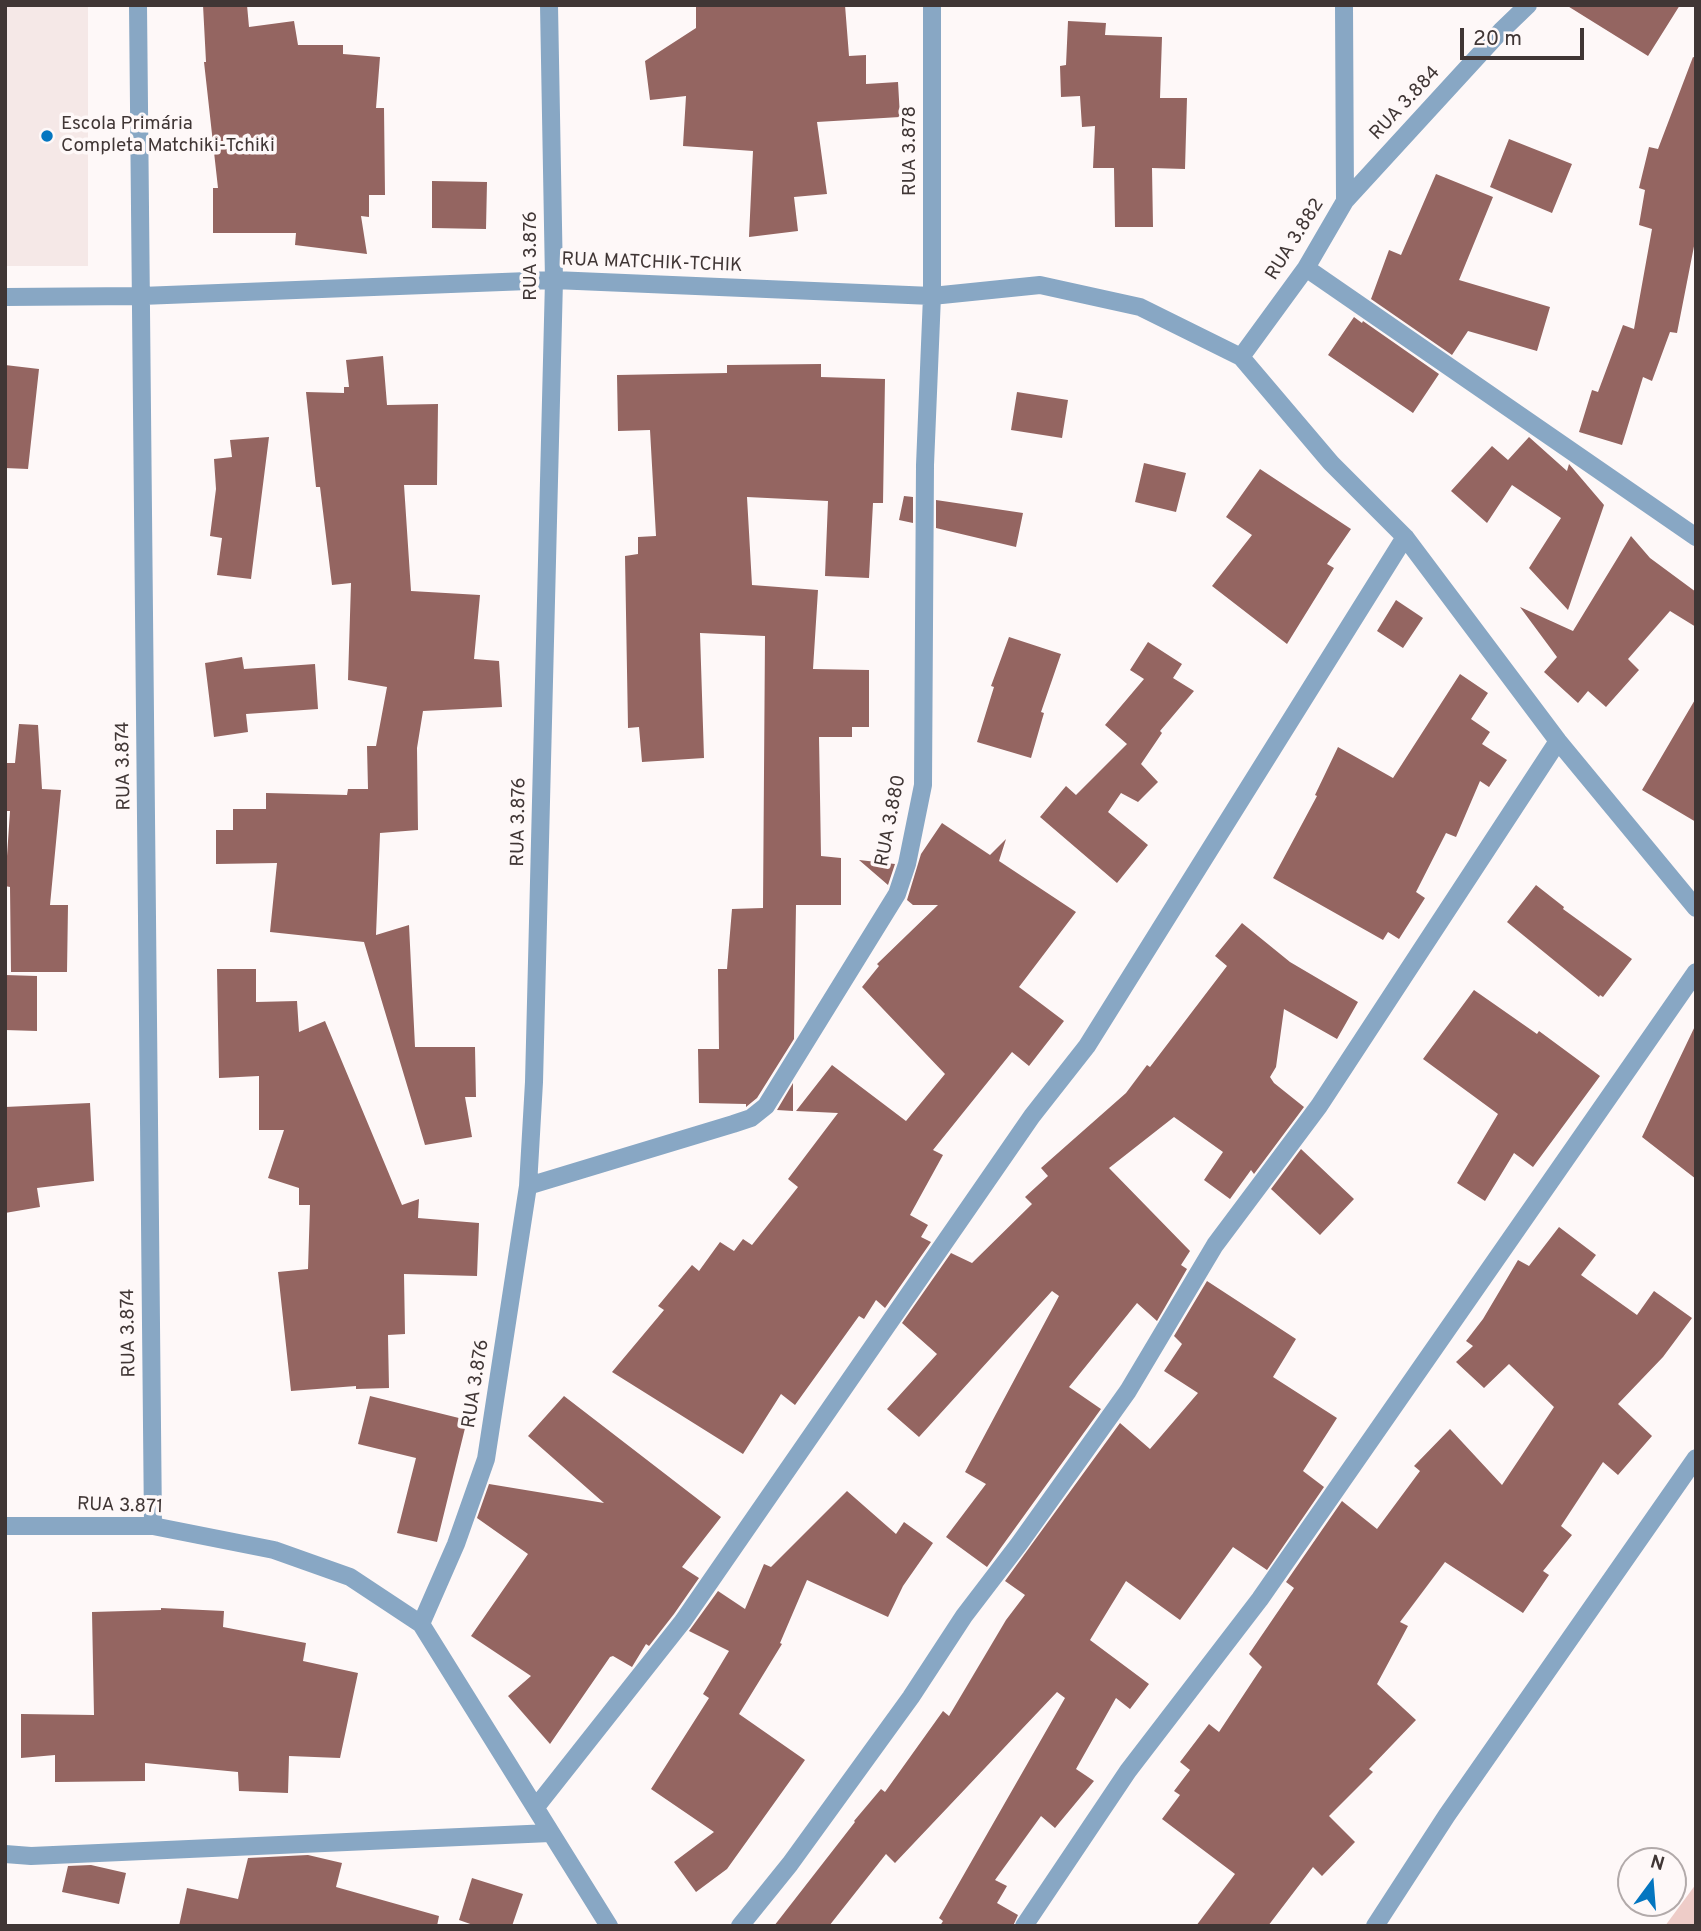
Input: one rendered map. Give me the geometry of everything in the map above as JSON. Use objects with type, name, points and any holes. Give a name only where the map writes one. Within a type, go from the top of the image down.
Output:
[{"type":"street","name":"RUA 3.874","points":[[138,5],[153,1526]]},
{"type":"street","name":"RUA 3.876","points":[[421,1624],[456,1544],[486,1460],[528,1186],[534,1082],[554,281],[549,5]]},
{"type":"street","name":"RUA 3.878","points":[[932,5],[932,296]]},
{"type":"street","name":"RUA 3.882","points":[[1241,357],[1306,268],[1345,201],[1344,5]]},
{"type":"street","name":"RUA 3.884","points":[[1345,201],[1528,5]]},
{"type":"street","points":[[1306,268],[1696,537]]},
{"type":"street","name":"RUA MATCHIK-TCHIK","points":[[5,297],[141,296],[554,281],[932,296],[1040,285],[1140,307],[1241,357]]},
{"type":"street","name":"RUA 3.880","points":[[528,1186],[751,1118],[766,1106],[897,894],[907,864],[923,785],[925,465],[932,296]]},
{"type":"street","points":[[1241,357],[1331,463],[1405,537],[1558,741],[1696,908]]},
{"type":"street","points":[[536,1807],[683,1621],[1032,1116],[1087,1046],[1405,537]]},
{"type":"street","points":[[740,1926],[790,1864],[911,1697],[964,1616],[1020,1544],[1128,1391],[1215,1245],[1319,1106],[1558,741]]},
{"type":"street","points":[[1024,1926],[1128,1771],[1259,1599],[1696,972]]},
{"type":"street","points":[[1375,1926],[1447,1815],[1696,1458]]},
{"type":"street","name":"RUA 3.871","points":[[5,1526],[153,1526],[274,1550],[350,1577],[421,1624]]},
{"type":"street","points":[[421,1624],[609,1926]]},
{"type":"street","points":[[5,1854],[31,1856],[550,1833]]},
{"type":"shaded area","name":"Escola Primária Completa Matchiki-Tchiki","points":[[5,5],[88,5],[88,266],[5,266]]},
{"type":"shaded area","points":[[1696,1884],[1696,1926],[1665,1926],[1672,1917],[1687,1917],[1687,1896]]},
{"type":"building","points":[[203,5],[247,5],[249,27],[294,21],[298,45],[343,45],[343,54],[380,57],[376,108],[384,108],[385,195],[369,195],[369,217],[361,216],[367,254],[295,245],[296,233],[213,233],[213,188],[218,188],[204,62]]},
{"type":"building","points":[[696,5],[845,5],[849,56],[866,55],[866,84],[898,82],[900,117],[817,122],[827,194],[794,197],[798,231],[749,237],[753,151],[683,146],[686,96],[650,100],[645,61],[696,28]]},
{"type":"building","points":[[1566,5],[1680,5],[1648,56]]},
{"type":"building","points":[[1068,21],[1106,23],[1105,35],[1162,37],[1160,98],[1187,98],[1185,169],[1152,168],[1153,227],[1115,227],[1114,168],[1093,168],[1095,126],[1082,127],[1080,96],[1061,97],[1060,66],[1066,65]]},
{"type":"building","points":[[1693,57],[1696,58],[1696,236],[1677,333],[1670,332],[1652,381],[1643,377],[1622,445],[1579,432],[1592,390],[1598,392],[1623,325],[1634,329],[1652,229],[1639,225],[1645,190],[1639,188],[1649,147],[1658,149]]},
{"type":"building","points":[[1509,139],[1572,164],[1552,213],[1490,187]]},
{"type":"building","points":[[1436,174],[1493,197],[1459,280],[1550,307],[1537,351],[1468,331],[1452,355],[1371,299],[1389,250],[1401,255]]},
{"type":"building","points":[[432,181],[487,182],[486,229],[432,228]]},
{"type":"building","points":[[1354,317],[1439,374],[1413,413],[1328,355]]},
{"type":"building","points":[[383,356],[387,405],[438,404],[437,485],[404,485],[411,591],[480,595],[474,659],[499,661],[502,707],[423,711],[417,748],[418,830],[380,833],[376,935],[409,925],[415,1047],[475,1047],[476,1097],[465,1097],[472,1137],[425,1145],[364,942],[270,932],[277,863],[216,864],[216,830],[233,830],[233,809],[266,809],[266,793],[347,795],[348,789],[368,789],[367,746],[376,746],[387,687],[348,680],[351,583],[332,585],[320,487],[316,487],[306,392],[344,393],[344,387],[349,387],[346,360]]},
{"type":"building","points":[[821,364],[821,377],[885,379],[883,503],[873,503],[869,578],[825,576],[828,501],[747,497],[752,585],[818,590],[813,669],[869,670],[869,727],[852,727],[852,737],[819,737],[821,856],[841,858],[841,905],[796,905],[794,1039],[757,1098],[746,1107],[746,1104],[699,1103],[698,1049],[719,1049],[718,969],[727,969],[732,909],[763,908],[765,636],[700,633],[704,758],[642,762],[639,727],[628,728],[625,556],[638,554],[638,537],[656,536],[650,430],[618,431],[617,375],[727,373],[727,365]]},
{"type":"building","points":[[5,365],[39,369],[28,469],[5,468]]},
{"type":"building","points":[[1017,392],[1068,400],[1062,438],[1011,430]]},
{"type":"building","points":[[269,437],[251,579],[217,575],[222,538],[210,536],[216,489],[214,459],[232,457],[230,440]]},
{"type":"building","points":[[1529,437],[1567,471],[1569,464],[1604,505],[1568,610],[1529,568],[1561,518],[1512,485],[1487,523],[1451,491],[1492,446],[1508,460]]},
{"type":"building","points":[[1144,463],[1186,473],[1176,512],[1135,502]]},
{"type":"building","points":[[1260,469],[1351,529],[1327,564],[1334,568],[1287,644],[1212,586],[1252,535],[1226,517]]},
{"type":"building","points":[[904,496],[913,497],[913,523],[899,520]]},
{"type":"building","points":[[936,500],[1023,513],[1016,547],[936,528]]},
{"type":"building","points":[[1631,536],[1650,558],[1696,592],[1696,627],[1670,611],[1628,659],[1639,670],[1606,707],[1588,691],[1578,703],[1544,672],[1557,657],[1520,607],[1573,631]]},
{"type":"building","points":[[1396,600],[1423,618],[1403,648],[1377,631]]},
{"type":"building","points":[[1009,637],[1061,654],[1041,712],[1044,713],[1031,758],[977,742],[994,687],[991,686]]},
{"type":"building","points":[[1148,642],[1182,664],[1173,678],[1194,691],[1160,731],[1162,733],[1141,764],[1158,782],[1138,802],[1121,793],[1108,812],[1148,845],[1117,883],[1040,817],[1066,786],[1076,795],[1127,744],[1105,725],[1144,679],[1130,670]]},
{"type":"building","points":[[242,657],[244,669],[315,664],[318,709],[246,714],[248,732],[214,737],[205,663]]},
{"type":"building","points":[[1460,674],[1488,693],[1471,719],[1490,732],[1482,744],[1507,760],[1489,787],[1480,781],[1456,837],[1446,833],[1416,892],[1425,898],[1399,939],[1388,932],[1383,940],[1273,878],[1317,796],[1315,795],[1338,747],[1393,778]]},
{"type":"building","points":[[1696,698],[1696,822],[1642,790]]},
{"type":"building","points":[[19,724],[38,725],[42,789],[61,790],[50,905],[68,905],[67,972],[11,972],[10,887],[5,886],[10,811],[5,811],[5,763],[15,763]]},
{"type":"building","points":[[942,823],[990,855],[1006,839],[999,861],[1076,912],[1019,987],[1064,1021],[1029,1066],[1012,1052],[933,1150],[943,1155],[910,1215],[928,1225],[921,1237],[931,1242],[885,1308],[876,1300],[864,1319],[859,1316],[795,1405],[781,1394],[743,1454],[612,1372],[664,1310],[658,1306],[692,1265],[699,1271],[720,1242],[734,1251],[743,1239],[752,1245],[798,1187],[788,1179],[838,1113],[796,1111],[832,1065],[906,1121],[945,1074],[862,987],[879,966],[877,964],[938,905],[913,905],[907,900],[921,854]]},
{"type":"building","points":[[859,860],[895,864],[888,885]]},
{"type":"building","points":[[1536,885],[1564,907],[1563,909],[1632,959],[1603,997],[1599,997],[1507,922]]},
{"type":"building","points":[[1242,923],[1290,962],[1358,1002],[1337,1039],[1284,1009],[1276,1067],[1270,1077],[1304,1107],[1254,1174],[1251,1170],[1230,1199],[1204,1180],[1223,1152],[1174,1117],[1109,1168],[1190,1251],[1181,1265],[1187,1269],[1157,1321],[1137,1303],[1069,1387],[1101,1409],[987,1567],[946,1537],[986,1484],[965,1472],[1059,1296],[1052,1291],[919,1437],[887,1409],[937,1354],[902,1323],[951,1253],[972,1263],[1032,1204],[1025,1197],[1048,1176],[1041,1168],[1126,1093],[1147,1065],[1150,1067],[1227,966],[1215,956]]},
{"type":"building","points":[[217,969],[256,969],[256,1002],[297,1001],[299,1032],[325,1021],[402,1205],[419,1199],[418,1218],[479,1223],[477,1276],[404,1274],[405,1334],[388,1335],[389,1388],[356,1389],[356,1386],[291,1391],[278,1272],[308,1269],[310,1205],[299,1205],[299,1188],[268,1178],[284,1130],[259,1130],[259,1076],[219,1078]]},
{"type":"building","points":[[5,975],[37,976],[37,1031],[5,1030]]},
{"type":"building","points":[[1474,990],[1537,1034],[1539,1031],[1600,1076],[1533,1167],[1514,1153],[1485,1201],[1457,1183],[1498,1114],[1423,1059]]},
{"type":"building","points":[[1696,1024],[1696,1179],[1642,1137]]},
{"type":"building","points":[[793,1083],[793,1111],[777,1110]]},
{"type":"building","points":[[90,1103],[94,1181],[37,1188],[40,1207],[5,1213],[5,1107]]},
{"type":"building","points":[[1301,1149],[1354,1199],[1320,1235],[1271,1189]]},
{"type":"building","points":[[1559,1227],[1596,1255],[1581,1275],[1637,1315],[1654,1291],[1692,1318],[1663,1357],[1618,1404],[1652,1436],[1618,1475],[1603,1462],[1561,1526],[1572,1535],[1543,1571],[1549,1575],[1523,1613],[1445,1562],[1400,1622],[1408,1626],[1377,1684],[1416,1720],[1369,1769],[1373,1772],[1329,1816],[1355,1842],[1322,1876],[1313,1867],[1268,1926],[1196,1926],[1235,1874],[1162,1819],[1180,1795],[1174,1791],[1190,1770],[1180,1762],[1209,1724],[1219,1732],[1262,1667],[1249,1654],[1294,1588],[1286,1582],[1342,1501],[1377,1529],[1420,1471],[1414,1466],[1450,1429],[1502,1485],[1554,1407],[1509,1364],[1484,1388],[1456,1362],[1473,1346],[1466,1341],[1483,1319],[1518,1260],[1529,1266]]},
{"type":"building","points":[[1207,1281],[1296,1339],[1273,1377],[1337,1418],[1303,1471],[1324,1487],[1267,1570],[1233,1547],[1180,1620],[1126,1581],[1090,1640],[1149,1684],[1130,1709],[1116,1698],[1076,1769],[1094,1781],[1055,1828],[1041,1816],[995,1880],[1007,1886],[997,1903],[1018,1915],[1013,1926],[940,1926],[943,1921],[939,1918],[1065,1698],[1057,1692],[895,1863],[886,1854],[829,1926],[774,1926],[854,1821],[881,1789],[885,1792],[943,1711],[949,1716],[1006,1620],[1025,1595],[1005,1581],[1120,1423],[1150,1449],[1198,1393],[1164,1371],[1182,1344],[1174,1336]]},
{"type":"building","points":[[370,1396],[467,1420],[437,1542],[397,1533],[416,1458],[358,1444]]},
{"type":"building","points":[[564,1396],[721,1517],[682,1567],[699,1578],[674,1614],[649,1646],[646,1644],[632,1667],[613,1656],[610,1657],[550,1744],[508,1696],[531,1676],[471,1636],[528,1554],[477,1518],[489,1484],[604,1503],[528,1436]]},
{"type":"building","points":[[847,1491],[896,1534],[904,1522],[933,1543],[903,1586],[888,1617],[807,1580],[780,1643],[782,1644],[739,1714],[805,1760],[727,1869],[696,1892],[674,1862],[714,1832],[651,1789],[709,1698],[703,1694],[729,1651],[689,1631],[718,1591],[745,1609],[764,1564],[771,1567]]},
{"type":"building","points":[[161,1608],[224,1611],[223,1627],[306,1643],[303,1661],[358,1673],[340,1758],[289,1756],[288,1793],[239,1791],[238,1772],[145,1763],[145,1781],[55,1782],[55,1755],[21,1758],[21,1714],[94,1715],[92,1612]]},
{"type":"building","points":[[308,1855],[342,1863],[336,1887],[439,1916],[437,1926],[179,1926],[187,1888],[238,1899],[248,1858]]},
{"type":"building","points":[[91,1865],[126,1873],[119,1904],[62,1892],[68,1866]]},
{"type":"building","points":[[472,1878],[523,1894],[512,1926],[476,1926],[459,1920]]},
{"type":"place","name":"Escola Primária Completa Matchiki-Tchiki","points":[[47,136]]}]
